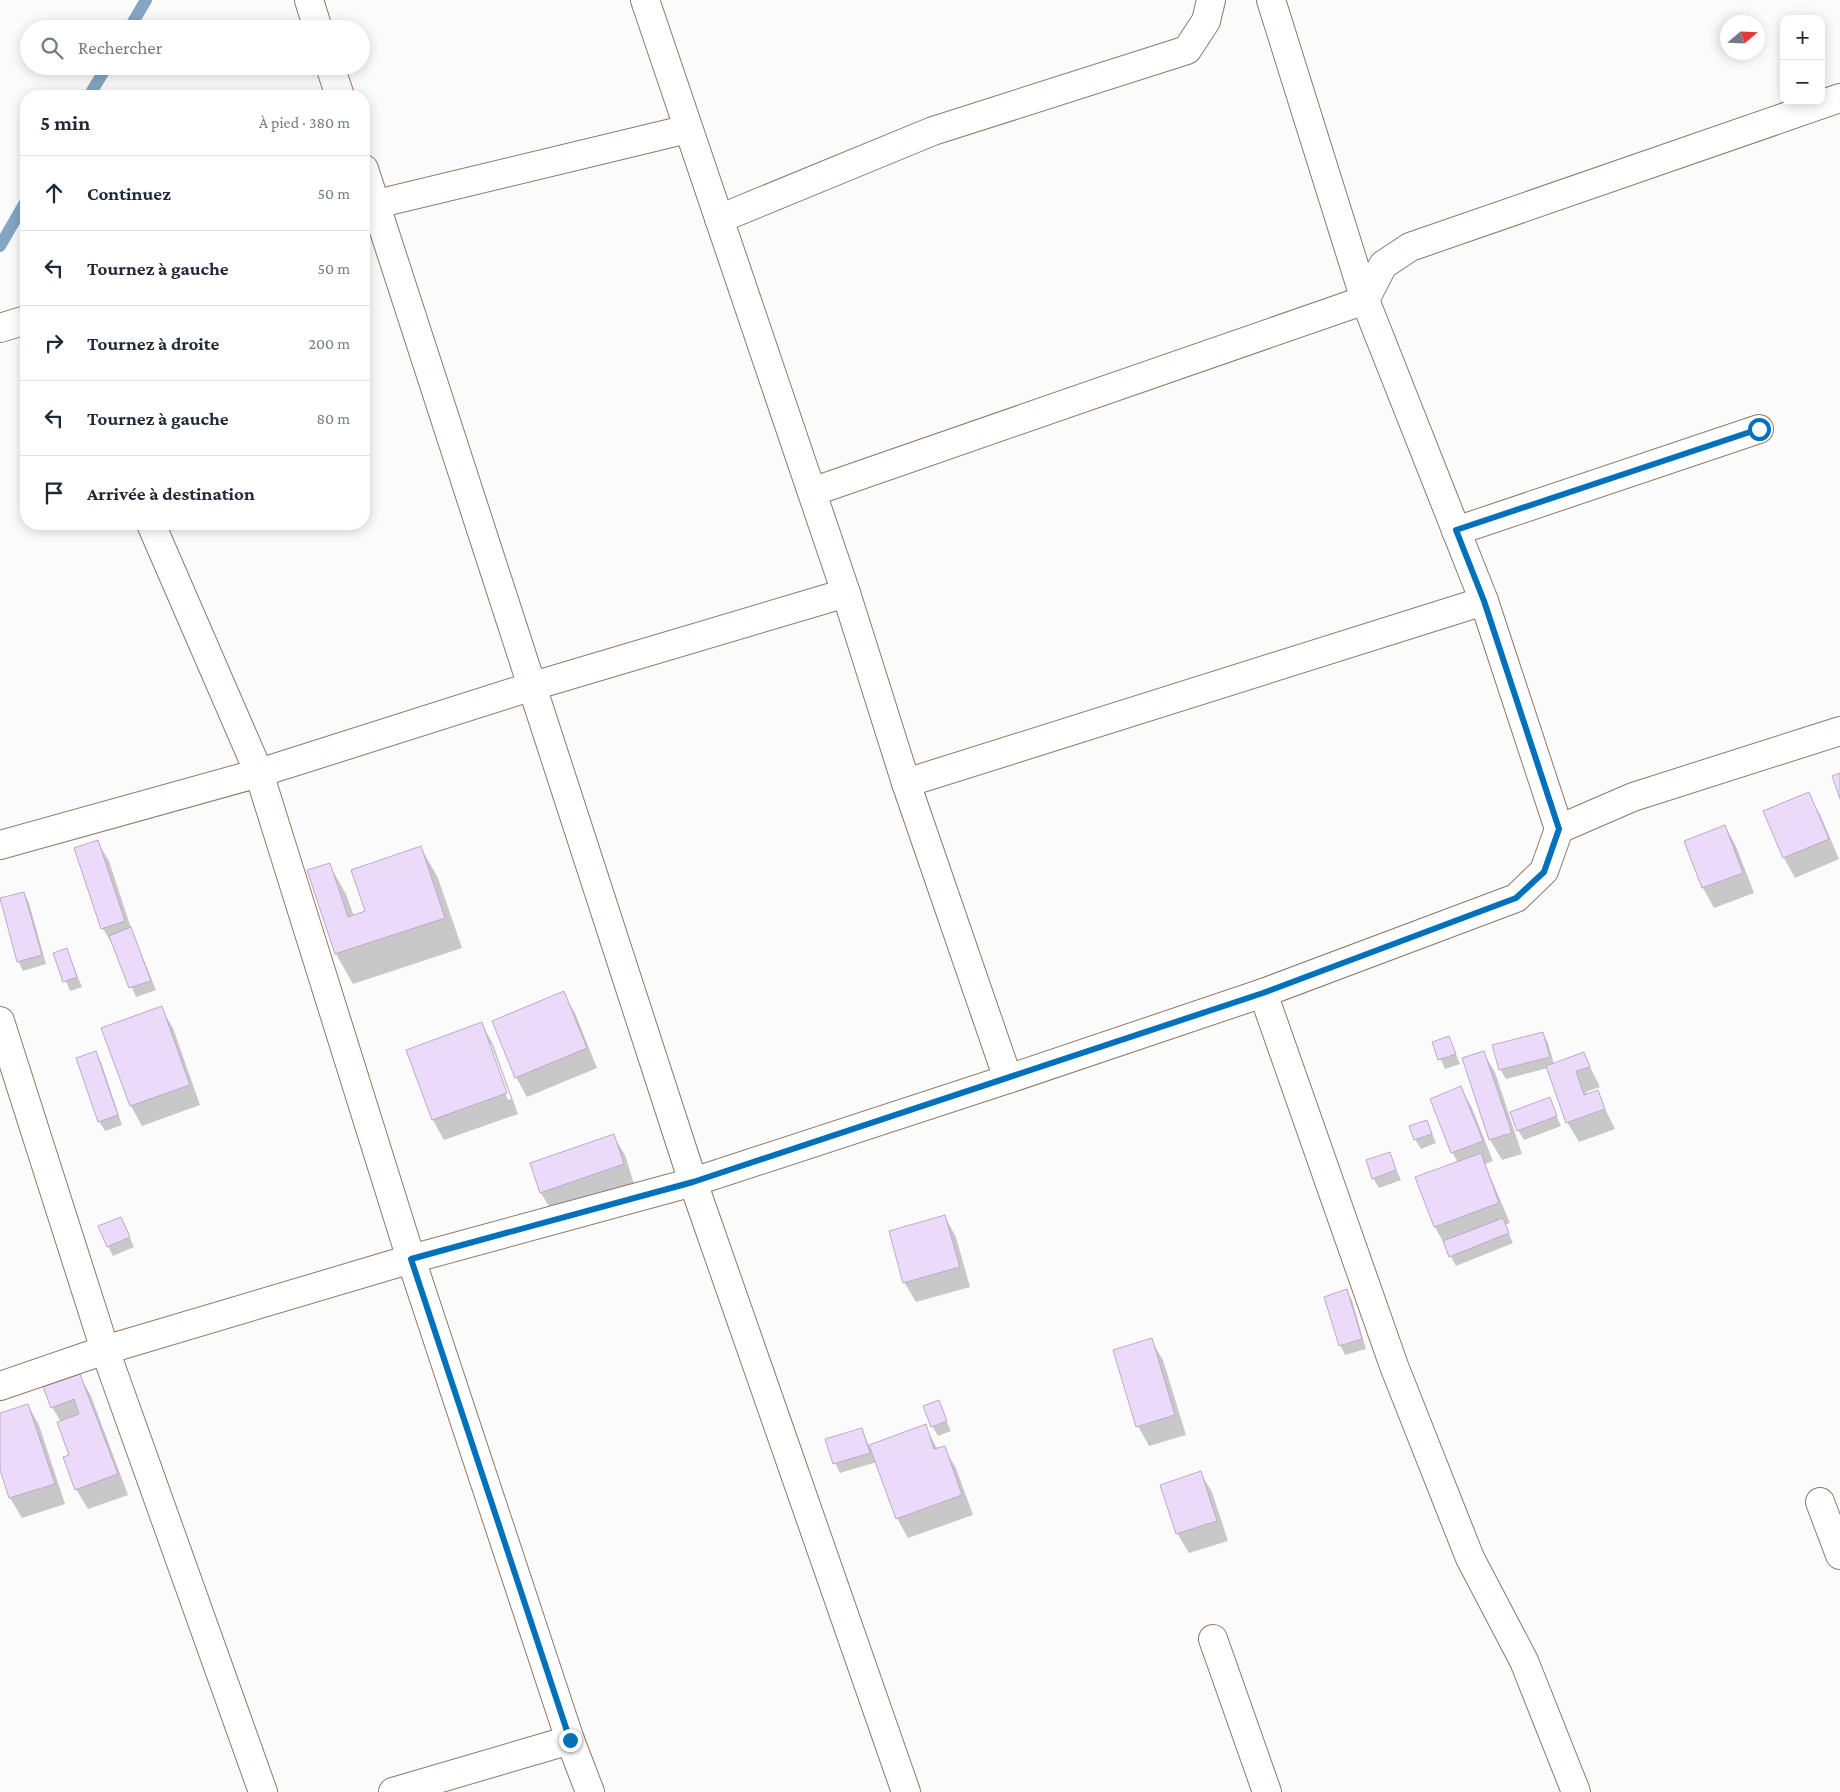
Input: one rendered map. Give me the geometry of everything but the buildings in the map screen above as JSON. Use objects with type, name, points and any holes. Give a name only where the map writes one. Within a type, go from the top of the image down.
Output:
[{"type":"street","points":[[309,0],[315,20]]},
{"type":"street","points":[[645,0],[846,593],[906,783],[1008,1079]]},
{"type":"street","points":[[719,219],[933,131],[1187,50],[1206,21],[1211,0]]},
{"type":"street","points":[[0,1386],[105,1350],[411,1259],[693,1182],[1008,1079],[1263,993],[1516,898],[1544,872],[1559,829],[1484,601],[1365,300],[1271,0]]},
{"type":"street","points":[[333,75],[338,90]]},
{"type":"street","points":[[812,492],[1365,300],[1383,265],[1410,247],[1840,98]]},
{"type":"street","points":[[370,205],[688,129]]},
{"type":"street","points":[[370,208],[533,686],[693,1182],[906,1792]]},
{"type":"street","points":[[0,328],[20,322]]},
{"type":"street","points":[[1456,530],[1759,429]]},
{"type":"street","points":[[154,530],[259,773],[411,1259],[570,1740],[590,1792]]},
{"type":"street","points":[[0,845],[259,773],[533,686],[846,593]]},
{"type":"street","points":[[906,783],[1484,601]]},
{"type":"street","points":[[1559,829],[1632,797],[1840,731]]},
{"type":"street","points":[[1263,993],[1394,1366],[1470,1558],[1524,1661],[1576,1792]]},
{"type":"street","points":[[0,1021],[105,1350],[264,1792]]},
{"type":"street","points":[[1820,1502],[1840,1555]]},
{"type":"street","points":[[1213,1639],[1267,1792]]},
{"type":"street","points":[[393,1792],[570,1740]]},
{"type":"waterway","points":[[134,20],[146,0]]},
{"type":"waterway","points":[[93,90],[102,75]]},
{"type":"waterway","points":[[0,246],[20,211]]},
{"type":"route","points":[[570,1740],[411,1259],[693,1182],[1263,993],[1516,898],[1544,872],[1559,829],[1484,601],[1456,530],[1759,429]]}]
